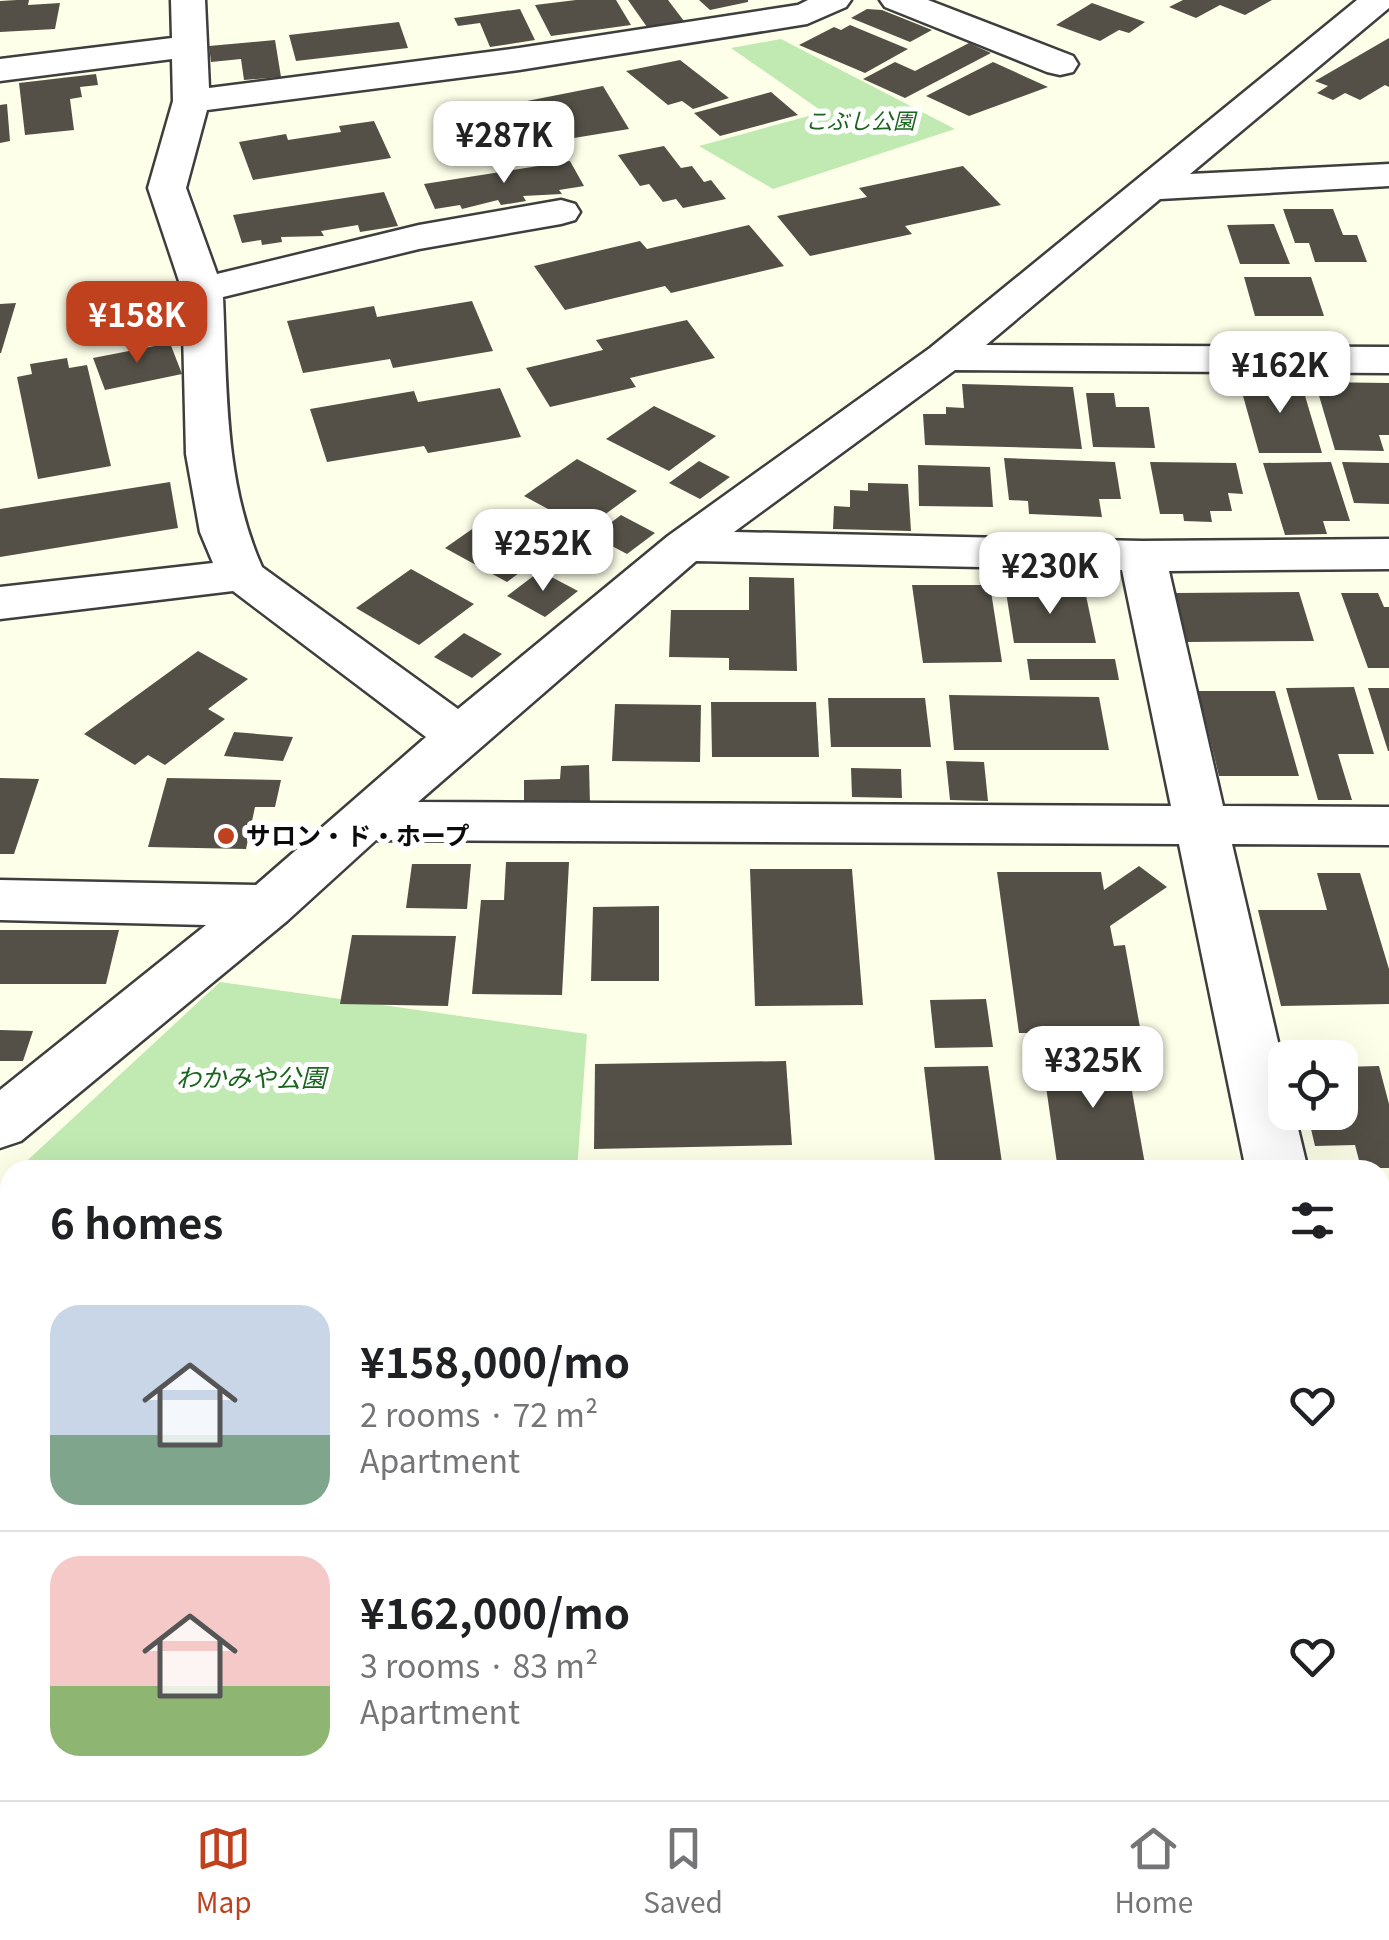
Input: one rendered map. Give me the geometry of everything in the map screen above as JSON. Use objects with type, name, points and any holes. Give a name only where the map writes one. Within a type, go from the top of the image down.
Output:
[{"type":"street","points":[[188,0],[191,101],[167,188],[202,290],[208,454],[223,532],[242,575],[459,736]]},
{"type":"street","points":[[191,101],[519,60],[808,14],[834,0]]},
{"type":"street","points":[[897,0],[1060,64]]},
{"type":"street","points":[[1329,0],[1371,6]]},
{"type":"street","points":[[0,1124],[268,906],[459,736],[684,546],[945,357],[1371,6]]},
{"type":"street","points":[[0,70],[189,46]]},
{"type":"street","points":[[1146,188],[1389,175]]},
{"type":"street","points":[[202,290],[420,236],[561,212]]},
{"type":"street","points":[[945,357],[1389,360]]},
{"type":"street","points":[[684,546],[1142,556],[1389,554]]},
{"type":"street","points":[[1142,556],[1275,1160]]},
{"type":"street","points":[[0,603],[242,575]]},
{"type":"street","points":[[364,821],[1389,826]]},
{"type":"street","points":[[0,900],[268,906]]},
{"type":"green space","name":"こぶし公園","points":[[781,39],[955,129],[773,189],[699,146],[823,112],[731,48]]},
{"type":"green space","name":"わかみや公園","points":[[220,982],[587,1034],[578,1160],[28,1160]]},
{"type":"building","points":[[29,0],[28,5],[60,3],[55,29],[0,32],[0,1]]},
{"type":"building","points":[[616,0],[631,25],[551,36],[535,5]]},
{"type":"building","points":[[628,0],[668,0],[684,21],[647,27]]},
{"type":"building","points":[[699,0],[748,0],[748,2],[710,10]]},
{"type":"building","points":[[1183,0],[1272,0],[1245,15],[1220,5],[1196,18],[1169,7]]},
{"type":"building","points":[[1092,3],[1145,22],[1129,33],[1119,30],[1100,41],[1056,25]]},
{"type":"building","points":[[520,9],[535,40],[490,47],[480,23],[458,26],[454,18]]},
{"type":"building","points":[[867,9],[882,10],[932,30],[910,42],[851,18]]},
{"type":"building","points":[[399,22],[408,48],[296,61],[289,35]]},
{"type":"building","points":[[850,25],[908,49],[865,73],[799,45],[834,27],[841,30]]},
{"type":"building","points":[[1389,38],[1389,87],[1385,85],[1360,100],[1345,93],[1333,100],[1317,93],[1328,86],[1315,81]]},
{"type":"building","points":[[275,40],[281,77],[244,80],[241,59],[211,62],[209,46]]},
{"type":"building","points":[[969,43],[991,53],[905,98],[863,79],[895,62],[915,71]]},
{"type":"building","points":[[680,60],[729,98],[693,109],[682,101],[668,105],[626,71]]},
{"type":"building","points":[[993,62],[1048,87],[969,116],[926,96]]},
{"type":"building","points":[[96,74],[98,85],[80,87],[82,97],[70,99],[74,130],[25,135],[19,83]]},
{"type":"building","points":[[603,86],[629,129],[469,155],[447,110],[493,103],[496,107]]},
{"type":"building","points":[[771,92],[798,115],[720,136],[694,113]]},
{"type":"building","points":[[7,104],[10,141],[0,143],[0,105]]},
{"type":"building","points":[[374,121],[391,158],[253,180],[239,142],[286,134],[288,140],[341,132],[339,126]]},
{"type":"building","points":[[664,146],[681,168],[692,166],[704,182],[711,180],[726,199],[683,208],[676,199],[663,202],[649,184],[640,186],[618,155]]},
{"type":"building","points":[[570,161],[584,186],[559,190],[562,194],[523,196],[526,201],[501,205],[498,200],[462,209],[460,205],[435,209],[424,184]]},
{"type":"building","points":[[963,166],[1001,205],[905,226],[912,234],[810,256],[777,216],[867,197],[859,188]]},
{"type":"building","points":[[384,192],[398,226],[360,232],[358,225],[321,231],[324,236],[281,237],[282,242],[262,245],[261,240],[242,243],[233,215]]},
{"type":"building","points":[[1283,209],[1333,209],[1343,235],[1357,235],[1367,262],[1315,262],[1309,243],[1295,243]]},
{"type":"building","points":[[1274,224],[1290,264],[1240,264],[1227,225]]},
{"type":"building","points":[[749,225],[784,266],[671,293],[665,286],[565,310],[534,266],[640,241],[647,249]]},
{"type":"building","points":[[1244,277],[1311,277],[1324,316],[1255,316]]},
{"type":"building","points":[[472,301],[493,351],[393,368],[390,359],[303,373],[287,321],[374,306],[377,317]]},
{"type":"building","points":[[16,303],[1,353],[0,353],[0,304]]},
{"type":"building","points":[[687,320],[715,358],[630,378],[636,387],[550,407],[526,368],[603,350],[596,340]]},
{"type":"building","points":[[170,343],[182,374],[105,390],[93,358]]},
{"type":"building","points":[[67,358],[69,368],[87,365],[111,466],[38,479],[17,377],[32,374],[30,364]]},
{"type":"building","points":[[1238,378],[1300,379],[1322,453],[1259,453]]},
{"type":"building","points":[[1315,382],[1389,383],[1389,435],[1379,435],[1384,451],[1335,450]]},
{"type":"building","points":[[962,384],[1073,387],[1082,449],[925,445],[923,414],[946,414],[946,407],[964,408]]},
{"type":"building","points":[[500,388],[521,437],[428,453],[424,446],[327,462],[310,409],[414,391],[418,402]]},
{"type":"building","points":[[1086,393],[1114,393],[1116,407],[1149,407],[1155,448],[1093,447]]},
{"type":"building","points":[[654,406],[716,436],[669,471],[606,439]]},
{"type":"building","points":[[1004,458],[1115,462],[1121,499],[1099,499],[1102,517],[1029,514],[1028,501],[1009,500]]},
{"type":"building","points":[[577,459],[637,491],[585,529],[524,496]]},
{"type":"building","points":[[699,461],[730,477],[700,499],[669,483]]},
{"type":"building","points":[[1150,462],[1236,463],[1243,494],[1228,493],[1232,511],[1210,511],[1212,522],[1184,521],[1183,514],[1160,514]]},
{"type":"building","points":[[1331,462],[1350,521],[1323,521],[1327,534],[1285,535],[1263,463]]},
{"type":"building","points":[[1342,462],[1389,463],[1389,504],[1354,503]]},
{"type":"building","points":[[918,465],[990,467],[993,507],[919,506]]},
{"type":"building","points":[[170,482],[178,528],[0,557],[0,509]]},
{"type":"building","points":[[868,483],[908,484],[911,531],[833,529],[834,506],[850,507],[850,490],[868,491]]},
{"type":"building","points":[[498,511],[559,543],[507,582],[445,548]]},
{"type":"building","points":[[621,515],[655,533],[627,554],[593,536]]},
{"type":"building","points":[[411,569],[474,604],[419,645],[356,608]]},
{"type":"building","points":[[540,571],[578,591],[545,617],[507,596]]},
{"type":"building","points":[[749,577],[794,578],[797,671],[729,670],[729,658],[669,657],[671,610],[749,610]]},
{"type":"building","points":[[912,585],[990,585],[1002,662],[923,663]]},
{"type":"building","points":[[1085,591],[1096,643],[1014,643],[1006,592]]},
{"type":"building","points":[[1299,592],[1314,641],[1187,642],[1175,593]]},
{"type":"building","points":[[1341,593],[1378,593],[1384,607],[1389,607],[1389,668],[1368,668]]},
{"type":"building","points":[[464,633],[502,654],[472,678],[434,657]]},
{"type":"building","points":[[198,651],[248,679],[208,709],[225,719],[165,765],[148,755],[135,765],[84,734]]},
{"type":"building","points":[[1027,659],[1115,659],[1119,680],[1030,680]]},
{"type":"building","points":[[1354,687],[1374,754],[1338,754],[1352,800],[1318,800],[1286,688]]},
{"type":"building","points":[[1368,688],[1389,688],[1389,751],[1388,751]]},
{"type":"building","points":[[1198,691],[1275,691],[1299,776],[1219,776]]},
{"type":"building","points":[[949,695],[1099,697],[1109,750],[954,750]]},
{"type":"building","points":[[828,698],[925,698],[931,747],[831,747]]},
{"type":"building","points":[[711,702],[816,702],[819,757],[712,757]]},
{"type":"building","points":[[615,704],[701,705],[700,762],[612,761]]},
{"type":"building","points":[[234,732],[293,737],[283,761],[224,756]]},
{"type":"building","points":[[946,761],[984,762],[988,801],[950,800]]},
{"type":"building","points":[[589,765],[590,804],[524,805],[524,780],[560,779],[561,766]]},
{"type":"building","points":[[851,768],[901,769],[902,798],[852,797]]},
{"type":"building","points":[[0,778],[39,779],[14,854],[0,854]]},
{"type":"building","points":[[167,778],[281,780],[275,807],[255,807],[246,849],[148,847]]},
{"type":"building","points":[[506,862],[569,862],[562,995],[472,994],[481,900],[504,900]]},
{"type":"building","points":[[412,864],[471,864],[467,909],[406,908]]},
{"type":"building","points":[[1139,866],[1167,887],[1110,926],[1114,946],[1125,945],[1141,1033],[1019,1033],[997,872],[1101,872],[1104,890]]},
{"type":"building","points":[[750,869],[852,869],[863,1005],[755,1006]]},
{"type":"building","points":[[1317,873],[1360,873],[1389,969],[1389,1004],[1281,1006],[1258,910],[1327,910]]},
{"type":"building","points":[[659,906],[659,981],[591,981],[593,907]]},
{"type":"building","points":[[0,930],[119,930],[106,984],[0,984]]},
{"type":"building","points":[[352,935],[456,936],[448,1006],[340,1004]]},
{"type":"building","points":[[986,999],[993,1047],[935,1048],[930,1000]]},
{"type":"building","points":[[0,1030],[33,1031],[23,1061],[0,1061]]},
{"type":"building","points":[[1041,1052],[1125,1052],[1144,1160],[1057,1160]]},
{"type":"building","points":[[786,1061],[792,1145],[594,1149],[595,1064]]},
{"type":"building","points":[[988,1066],[1002,1160],[935,1160],[924,1067]]},
{"type":"building","points":[[1379,1066],[1389,1104],[1389,1160],[1359,1160],[1355,1145],[1315,1146],[1311,1130],[1358,1130],[1358,1067]]},
{"type":"place","name":"サロン・ド・ホープ","points":[[226,836]]}]
